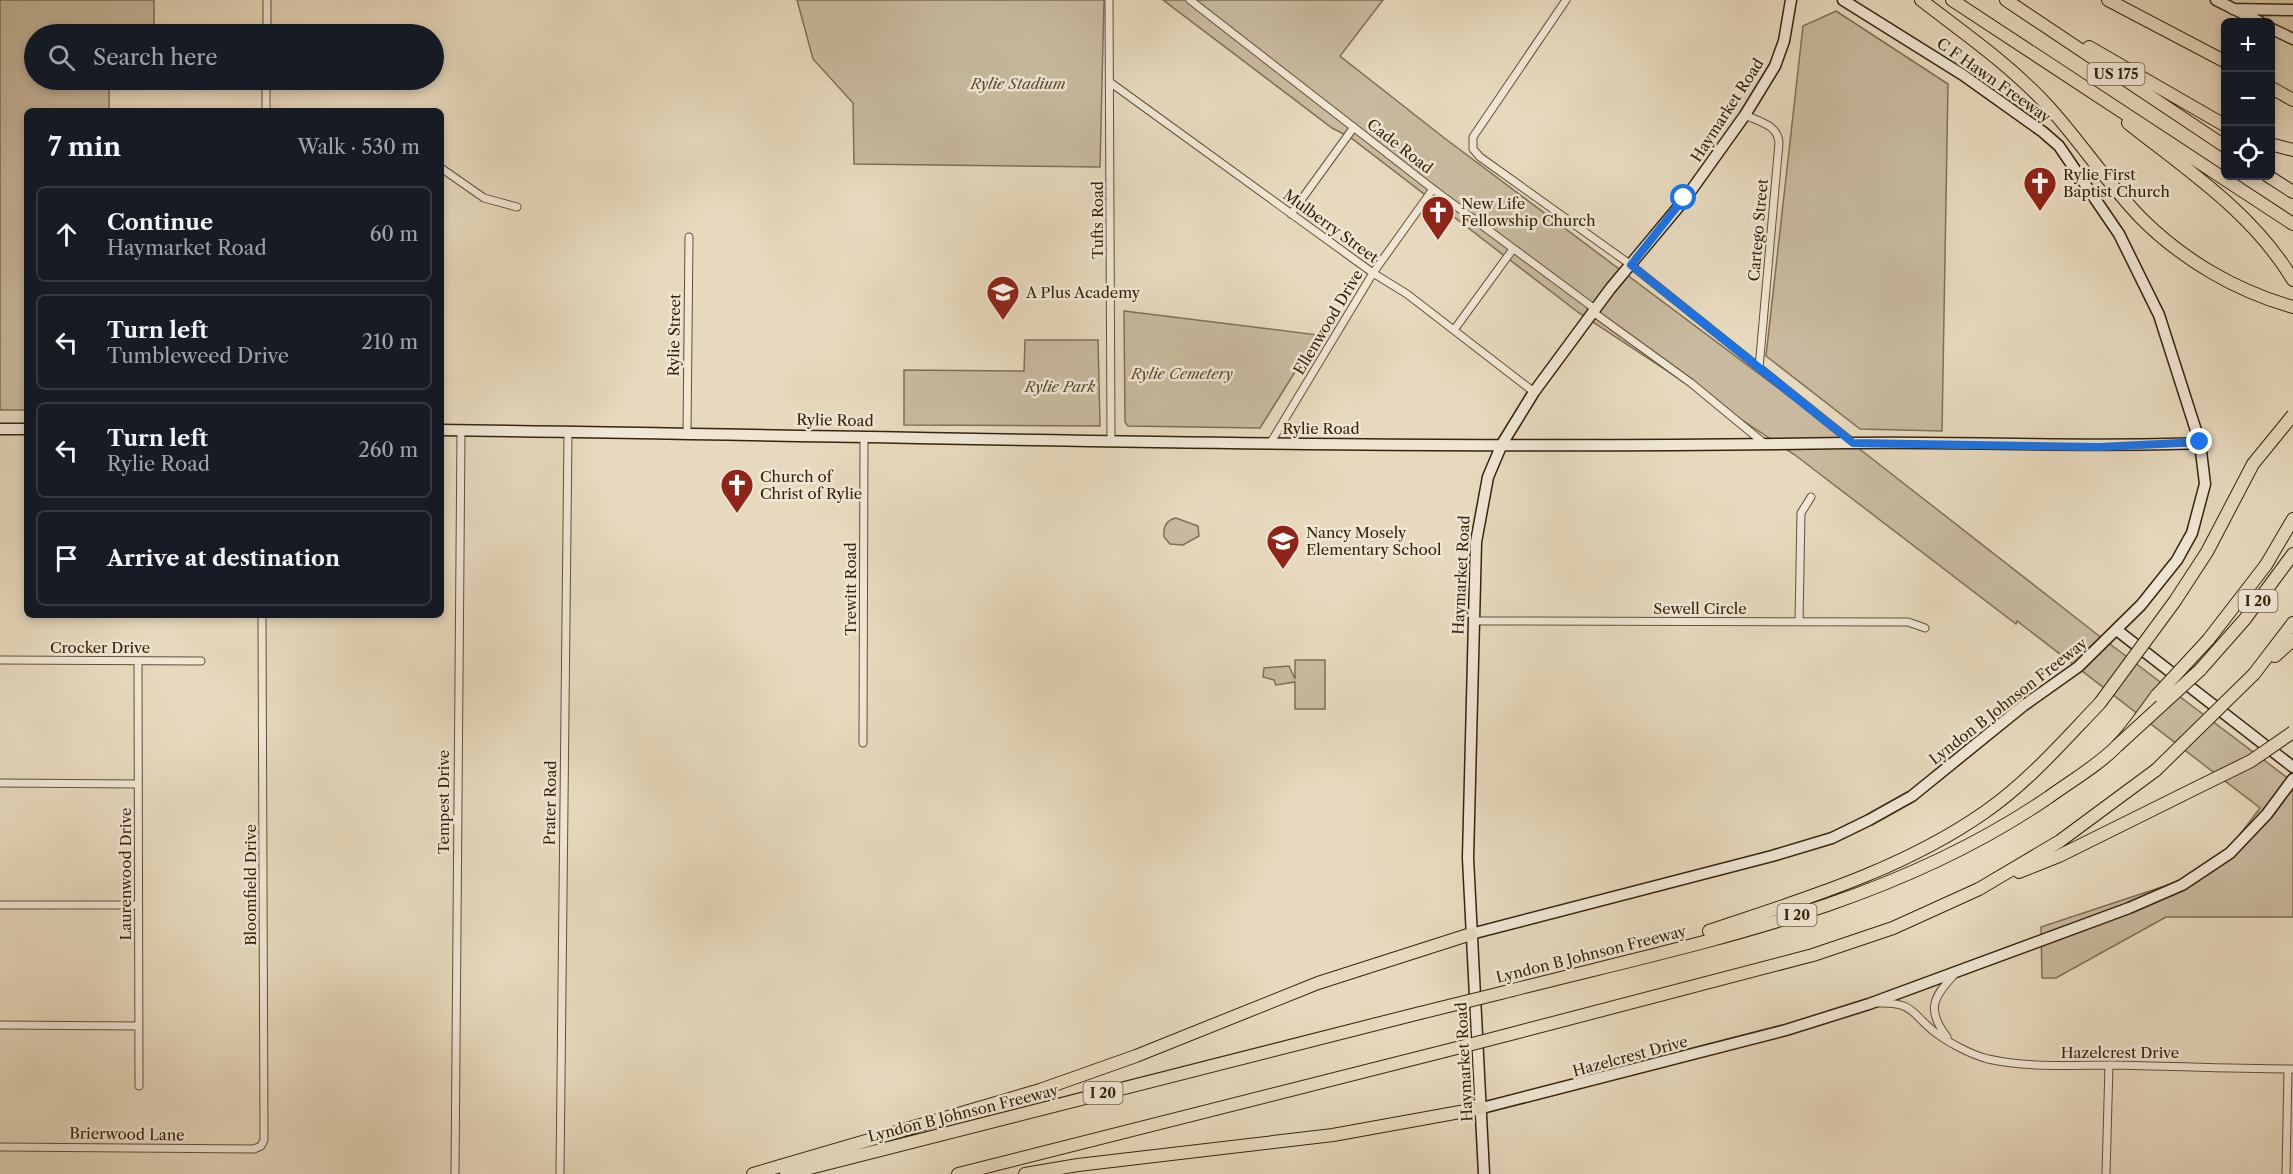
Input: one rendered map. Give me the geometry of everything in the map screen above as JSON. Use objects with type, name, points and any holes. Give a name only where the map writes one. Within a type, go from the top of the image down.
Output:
[{"type":"highway","points":[[1921,0],[1999,60],[2033,92],[2139,217],[2165,241],[2192,261],[2254,293],[2293,307]]},
{"type":"highway","name":"US 175","points":[[1952,0],[2293,224]]},
{"type":"highway","points":[[2006,0],[2221,123]]},
{"type":"highway","name":"US 175","points":[[2006,0],[2221,144]]},
{"type":"highway","points":[[2108,0],[2221,59]]},
{"type":"highway","points":[[2071,78],[2239,212],[2261,234],[2293,280]]},
{"type":"highway","points":[[2275,89],[2293,100]]},
{"type":"highway","points":[[2275,145],[2293,150]]},
{"type":"highway","points":[[2274,180],[2293,192]]},
{"type":"highway","points":[[1612,964],[1819,894],[1918,851],[1958,829],[2002,799],[2031,774],[2100,703],[2175,602],[2207,552],[2253,464],[2293,415]]},
{"type":"highway","points":[[2117,746],[2157,695],[2208,640],[2266,565],[2293,519]]},
{"type":"highway","name":"Lyndon B Johnson Freeway","points":[[786,1174],[1767,924],[1880,887],[1973,843],[2020,816],[2117,746],[2165,704],[2221,647],[2293,554]]},
{"type":"highway","name":"I 20","points":[[958,1174],[1507,1035],[1833,949],[1893,928],[1979,889],[2060,841],[2156,770],[2254,675],[2293,623]]},
{"type":"highway","points":[[2254,675],[2293,640]]},
{"type":"highway","points":[[1979,889],[2059,856],[2251,761],[2293,732]]},
{"type":"highway","points":[[753,1174],[1040,1090],[1136,1056],[1318,983],[1471,934]]},
{"type":"highway","points":[[1025,1174],[1078,1165],[1333,1135],[1482,1108]]},
{"type":"street","points":[[267,0],[267,24]]},
{"type":"street","name":"Tufts Road","points":[[1108,0],[1111,83],[1111,440]]},
{"type":"street","name":"Cade Road","points":[[1190,0],[1433,189],[1691,383],[1765,444]]},
{"type":"street","points":[[1566,0],[1473,138],[1473,149],[1480,157],[1631,265],[1853,443]]},
{"type":"street","name":"Haymarket Road","points":[[1484,1174],[1468,858],[1476,542],[1480,509],[1488,477],[1502,444],[1534,392],[1594,310],[1684,198],[1745,115],[1775,66],[1784,41],[1791,0]]},
{"type":"street","name":"C F Hawn Freeway","points":[[1843,0],[1963,75],[2032,123],[2059,146],[2119,234],[2159,315],[2200,442],[2205,484],[2192,533],[2177,560],[2118,631]]},
{"type":"street","points":[[2216,0],[2252,18]]},
{"type":"street","points":[[2233,9],[2293,10]]},
{"type":"street","points":[[2275,30],[2293,39]]},
{"type":"street","name":"Mulberry Street","points":[[1111,83],[1373,273],[1407,294],[1534,392]]},
{"type":"street","points":[[266,90],[266,108]]},
{"type":"street","name":"Cartego Street","points":[[1745,115],[1774,128],[1779,134],[1759,368]]},
{"type":"street","points":[[1291,214],[1354,127]]},
{"type":"street","points":[[444,170],[484,198],[517,207]]},
{"type":"street","name":"Ellenwood Drive","points":[[1271,442],[1373,273],[1433,189]]},
{"type":"street","name":"Rylie Street","points":[[687,433],[689,237]]},
{"type":"street","points":[[1454,330],[1514,249]]},
{"type":"street","points":[[0,429],[24,429]]},
{"type":"street","name":"Rylie Road","points":[[444,430],[1502,444],[1853,443],[2099,447],[2200,442]]},
{"type":"street","name":"Tempest Drive","points":[[455,1174],[460,430]]},
{"type":"street","name":"Prater Road","points":[[560,1173],[568,433]]},
{"type":"street","name":"Trewitt Road","points":[[863,743],[864,436]]},
{"type":"street","points":[[1799,622],[1801,513],[1811,497]]},
{"type":"street","name":"Bloomfield Drive","points":[[254,1149],[261,1146],[264,1140],[262,618]]},
{"type":"street","name":"Sewell Circle","points":[[1473,621],[1908,622],[1925,628]]},
{"type":"street","points":[[2118,631],[2293,767]]},
{"type":"street","name":"Lyndon B Johnson Freeway","points":[[1471,934],[1832,838],[1912,796],[2023,706],[2078,667],[2118,631]]},
{"type":"street","name":"Crocker Drive","points":[[0,660],[201,661]]},
{"type":"street","name":"Laurenwood Drive","points":[[138,661],[139,1086]]},
{"type":"street","points":[[1869,1004],[2128,908],[2182,885],[2230,853],[2267,814],[2293,779]]},
{"type":"street","points":[[0,783],[138,783]]},
{"type":"street","points":[[0,905],[138,905]]},
{"type":"street","points":[[1950,1041],[1937,1022],[1934,1007],[1937,992],[1957,972]]},
{"type":"street","name":"Hazelcrest Drive","points":[[1482,1108],[1786,1030],[1869,1004],[1896,1003],[1914,1011],[1934,1032],[1986,1059],[2048,1066],[2291,1069]]},
{"type":"street","points":[[0,1025],[139,1026]]},
{"type":"street","points":[[2106,1174],[2109,1065]]},
{"type":"street","points":[[2286,1174],[2291,1069]]},
{"type":"street","name":"Brierwood Lane","points":[[0,1147],[254,1149]]},
{"type":"green space","points":[[0,0],[154,0],[154,24],[24,24],[24,90],[109,90],[109,108],[24,108],[24,410],[0,410]]},
{"type":"green space","name":"Rylie Stadium","points":[[797,0],[1104,0],[1100,167],[854,164],[853,103],[813,59]]},
{"type":"green space","points":[[1163,0],[1383,0],[1340,56],[1443,137],[1866,454],[2098,635],[2293,782],[2293,917],[2166,917],[2056,978],[2042,978],[2041,927],[2213,870],[2260,808],[2017,621],[2016,624],[1795,455],[1579,313],[1351,138],[1332,128]]},
{"type":"green space","points":[[1836,11],[1948,84],[1942,431],[1860,429],[1766,356],[1803,26]]},
{"type":"green space","name":"Rylie Cemetery","points":[[1124,311],[1318,335],[1260,428],[1128,426],[1125,422]]},
{"type":"green space","name":"Rylie Park","points":[[1025,340],[1098,340],[1100,426],[904,425],[904,370],[1024,371]]},
{"type":"green space","points":[[1176,518],[1198,526],[1199,536],[1183,545],[1170,544],[1164,537],[1164,530],[1170,520]]},
{"type":"green space","points":[[1295,660],[1325,660],[1325,709],[1295,709],[1295,682],[1276,685],[1274,680],[1263,677],[1264,668],[1289,666],[1295,679]]},
{"type":"place","name":"Rylie First Baptist Church","points":[[2040,212]]},
{"type":"place","name":"New Life Fellowship Church","points":[[1438,241]]},
{"type":"place","name":"A Plus Academy","points":[[1003,321]]},
{"type":"place","name":"Church of Christ of Rylie","points":[[737,514]]},
{"type":"place","name":"Nancy Mosely Elementary School","points":[[1283,570]]},
{"type":"route","points":[[1684,198],[1631,265],[1853,443],[2099,447],[2200,442]]}]
